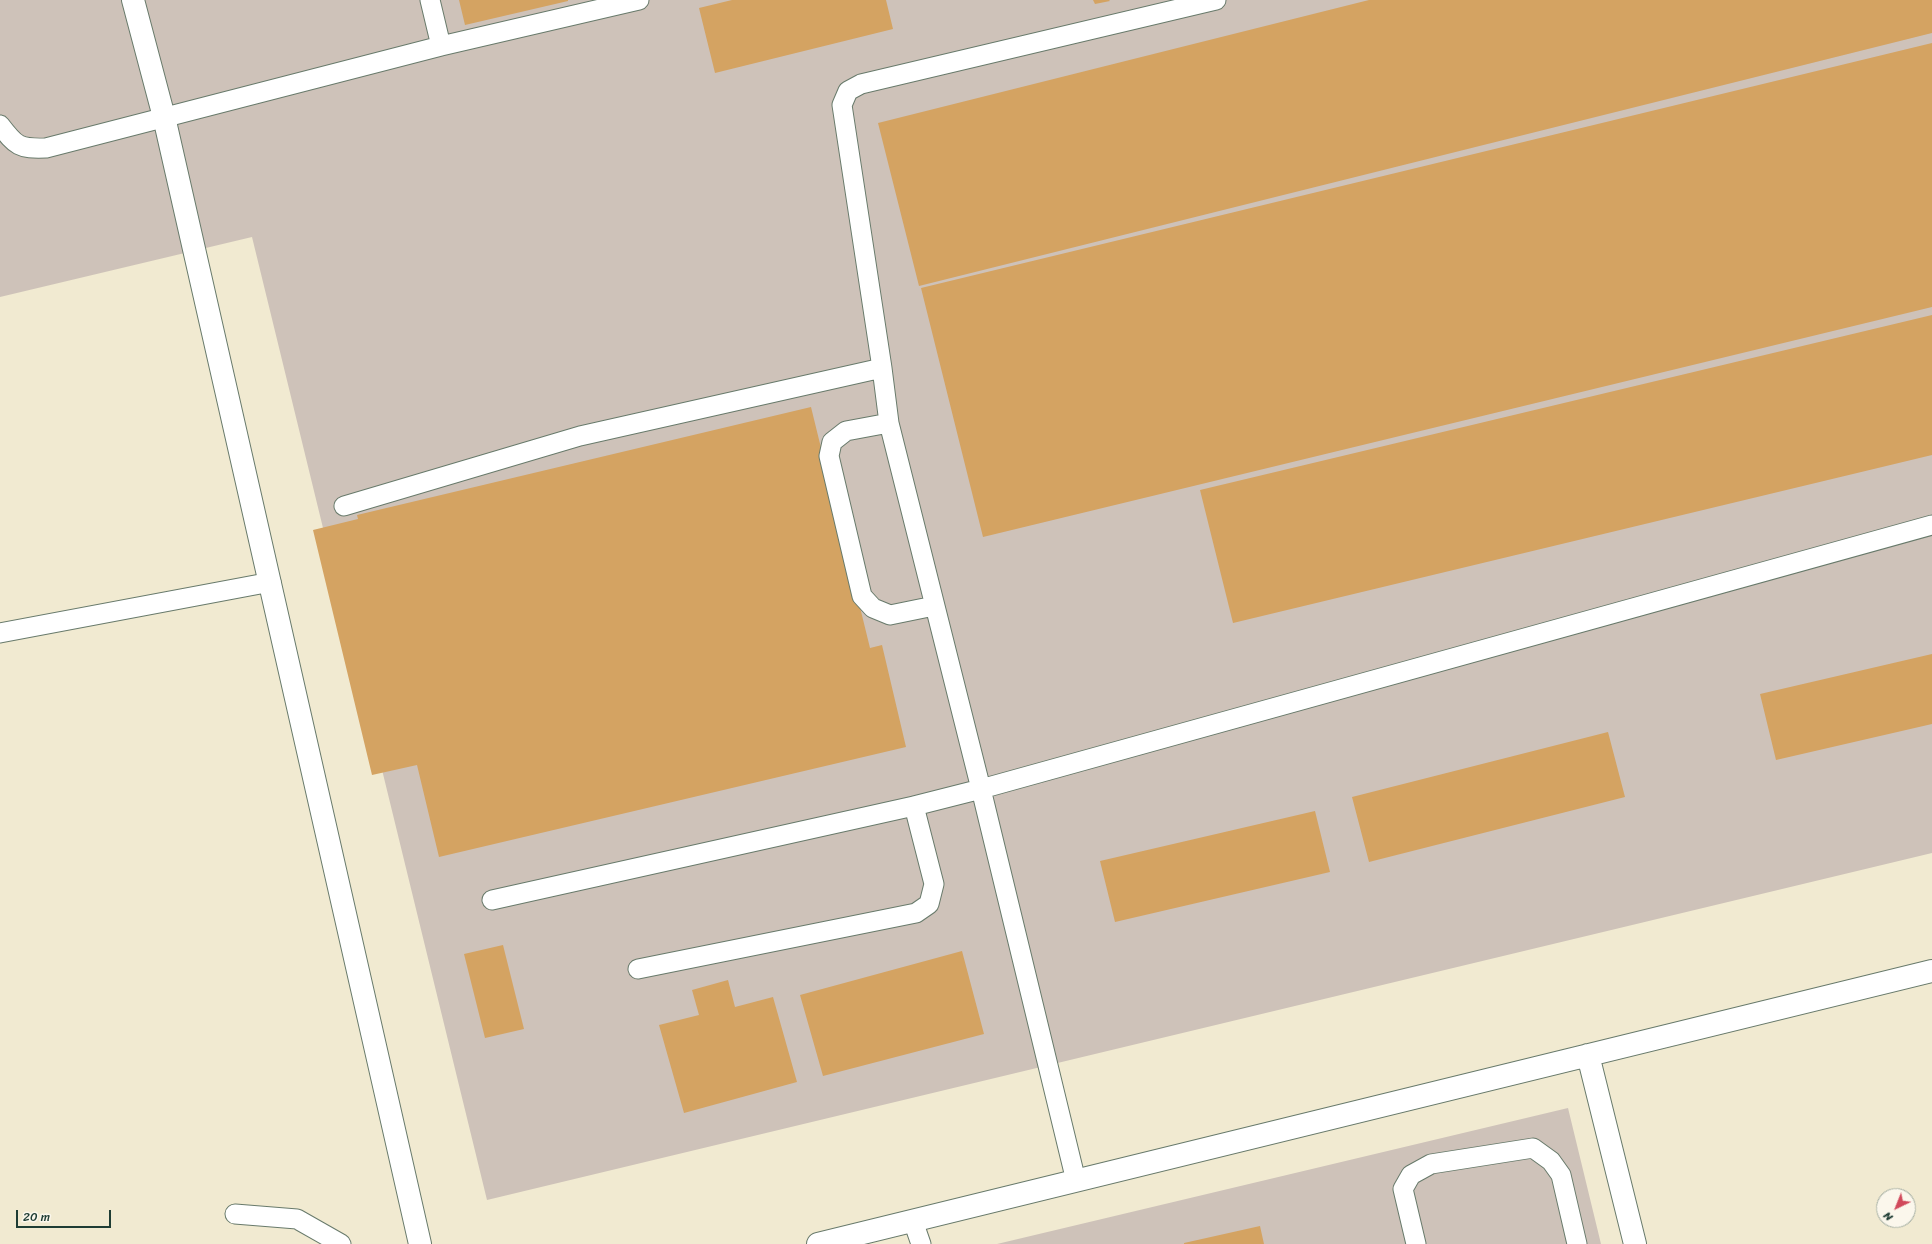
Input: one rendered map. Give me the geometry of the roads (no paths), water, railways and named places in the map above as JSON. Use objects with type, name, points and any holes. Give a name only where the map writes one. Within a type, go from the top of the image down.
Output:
[{"type":"street","points":[[133,0],[164,117],[271,582],[420,1244]]},
{"type":"street","points":[[818,1244],[1932,971]]},
{"type":"street","points":[[1588,1055],[1635,1244]]},
{"type":"lane","points":[[430,0],[441,46]]},
{"type":"lane","points":[[0,125],[12,140],[27,149],[46,148],[441,46],[639,0]]},
{"type":"lane","points":[[1076,1181],[981,790],[889,423],[842,105],[848,91],[861,84],[1216,0]]},
{"type":"lane","points":[[344,506],[580,436],[882,368]]},
{"type":"lane","points":[[889,423],[846,431],[832,442],[829,456],[862,596],[873,608],[890,615],[934,606]]},
{"type":"lane","points":[[492,900],[981,790],[1932,525]]},
{"type":"lane","points":[[0,633],[271,582]]},
{"type":"lane","points":[[638,969],[916,913],[929,904],[934,884],[914,806]]},
{"type":"lane","points":[[1416,1244],[1403,1189],[1412,1176],[1431,1164],[1533,1148],[1551,1161],[1560,1175],[1577,1244]]},
{"type":"lane","points":[[235,1214],[297,1219],[341,1244]]},
{"type":"lane","points":[[913,1221],[921,1244]]}]
